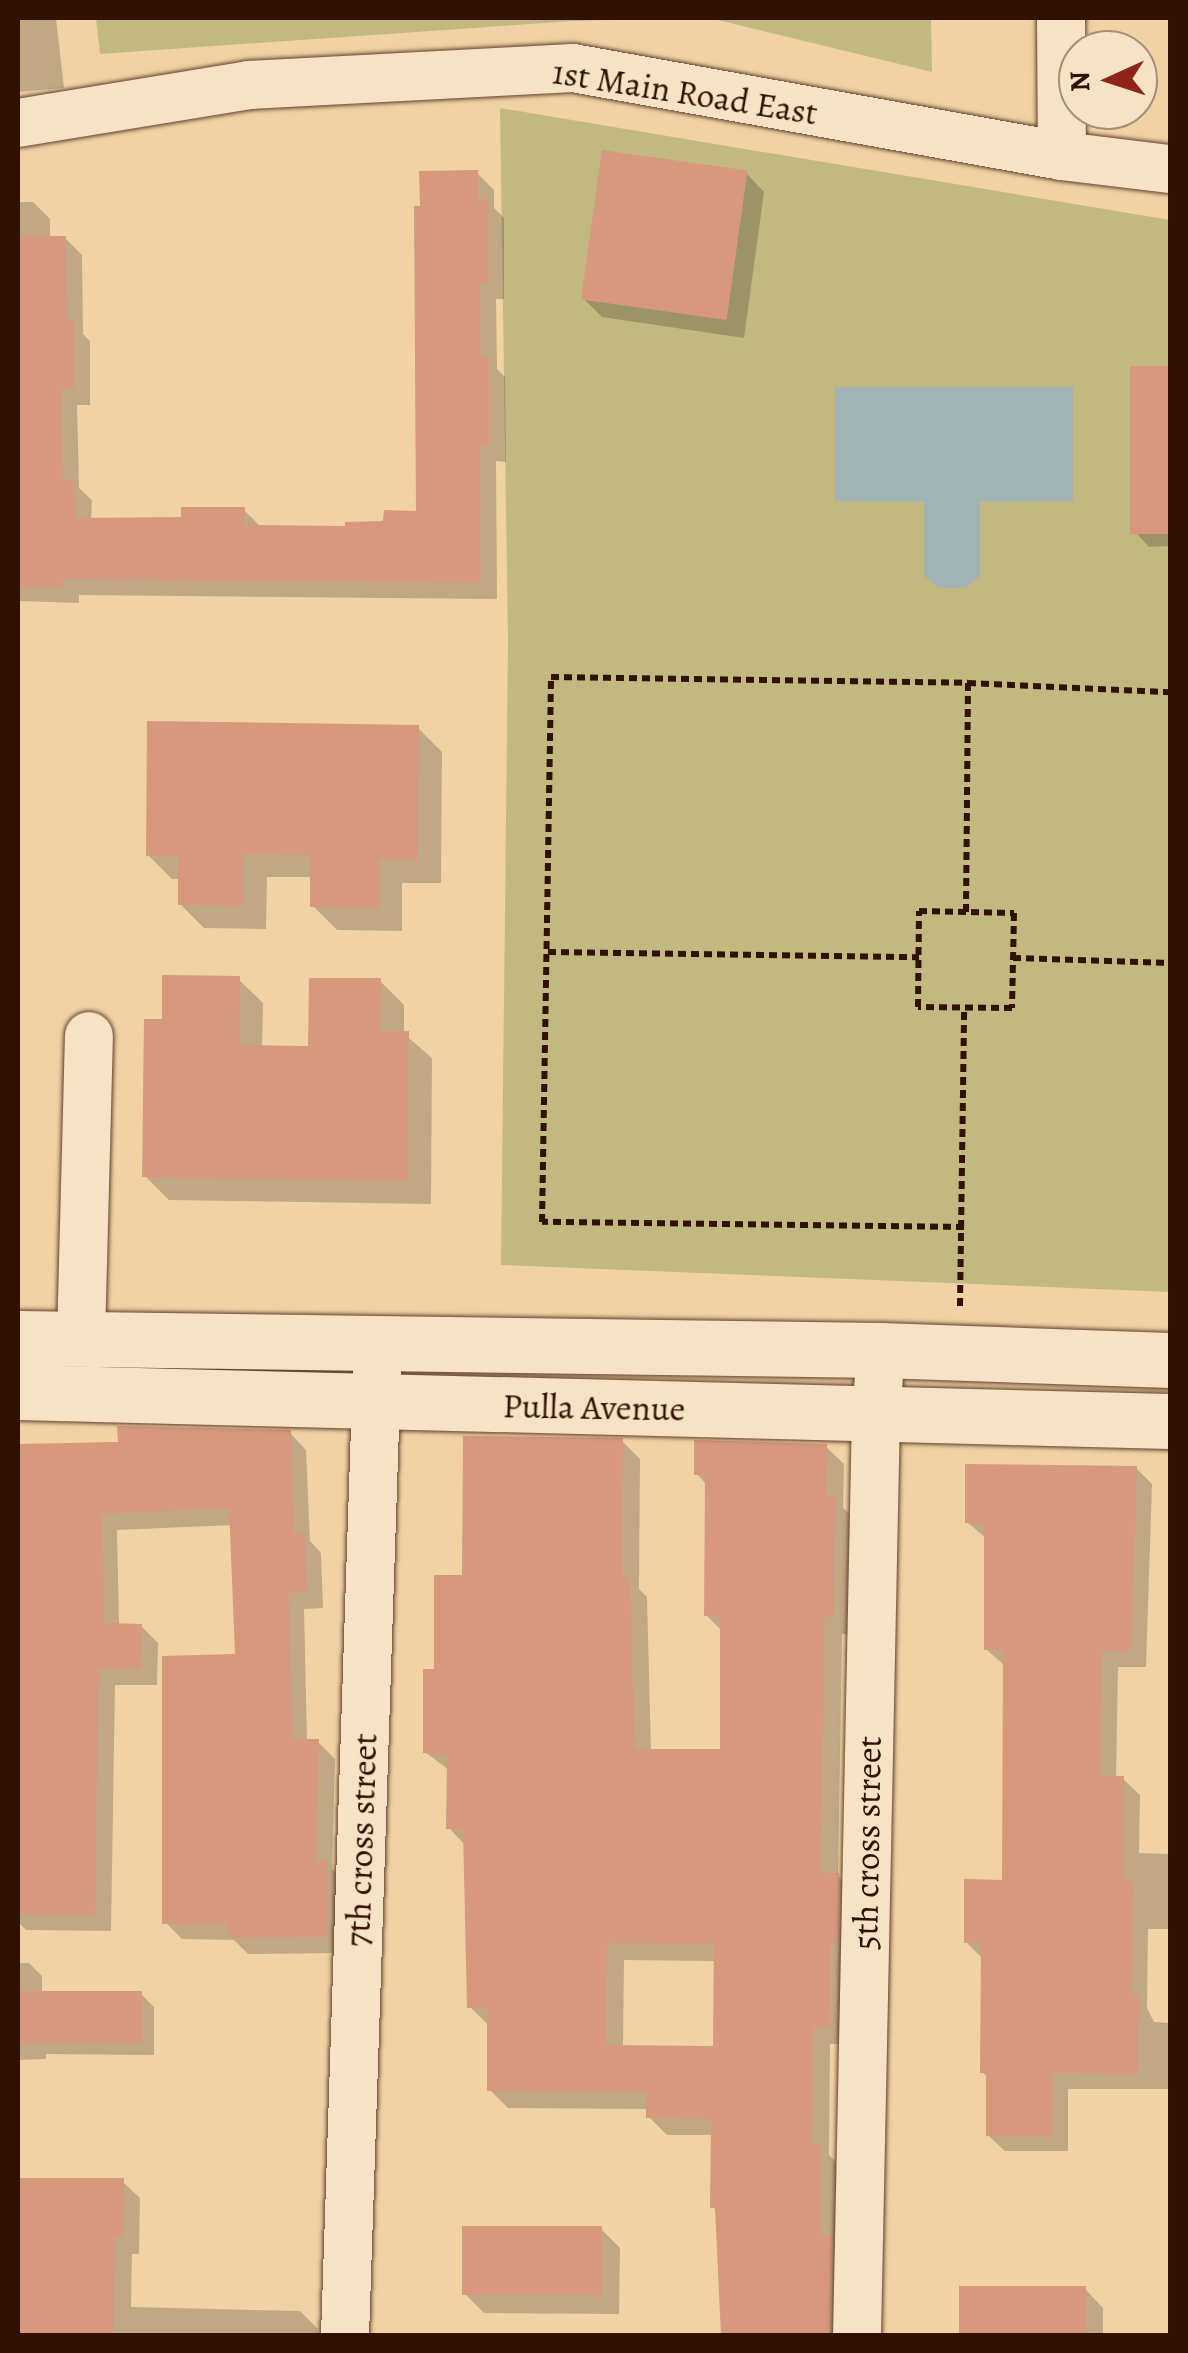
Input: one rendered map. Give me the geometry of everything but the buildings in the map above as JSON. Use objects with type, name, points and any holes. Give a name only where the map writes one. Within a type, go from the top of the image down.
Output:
[{"type":"street","points":[[1060,18],[1062,156]]},
{"type":"street","name":"1st Main Road East","points":[[18,123],[249,86],[573,68],[1062,156],[1170,170]]},
{"type":"street","points":[[81,1339],[89,1036]]},
{"type":"street","name":"Pulla Avenue","points":[[18,1338],[881,1350],[1170,1360]]},
{"type":"street","name":"7th cross street","points":[[345,2336],[378,1345]]},
{"type":"street","name":"5th cross street","points":[[856,2336],[876,1414],[881,1350]]},
{"type":"street","name":"Pulla Avenue","points":[[18,1392],[1170,1422]]},
{"type":"path","points":[[964,1227],[542,1222],[550,677],[968,683],[1170,692]]},
{"type":"path","points":[[966,912],[968,683]]},
{"type":"path","points":[[919,911],[966,912],[1014,913],[1012,1008],[918,1007],[919,911]]},
{"type":"path","points":[[548,952],[918,956]]},
{"type":"path","points":[[1013,958],[1170,963]]},
{"type":"path","points":[[960,1316],[964,1007]]},
{"type":"shaded area","points":[[96,18],[694,18],[573,21],[100,54]]},
{"type":"shaded area","points":[[709,18],[931,18],[932,72]]},
{"type":"shaded area","points":[[500,108],[1170,220],[1170,1292],[501,1265],[508,642]]},
{"type":"shaded area","points":[[835,387],[1073,387],[1073,501],[980,502],[980,576],[965,588],[939,588],[924,576],[924,502],[835,501]]}]
